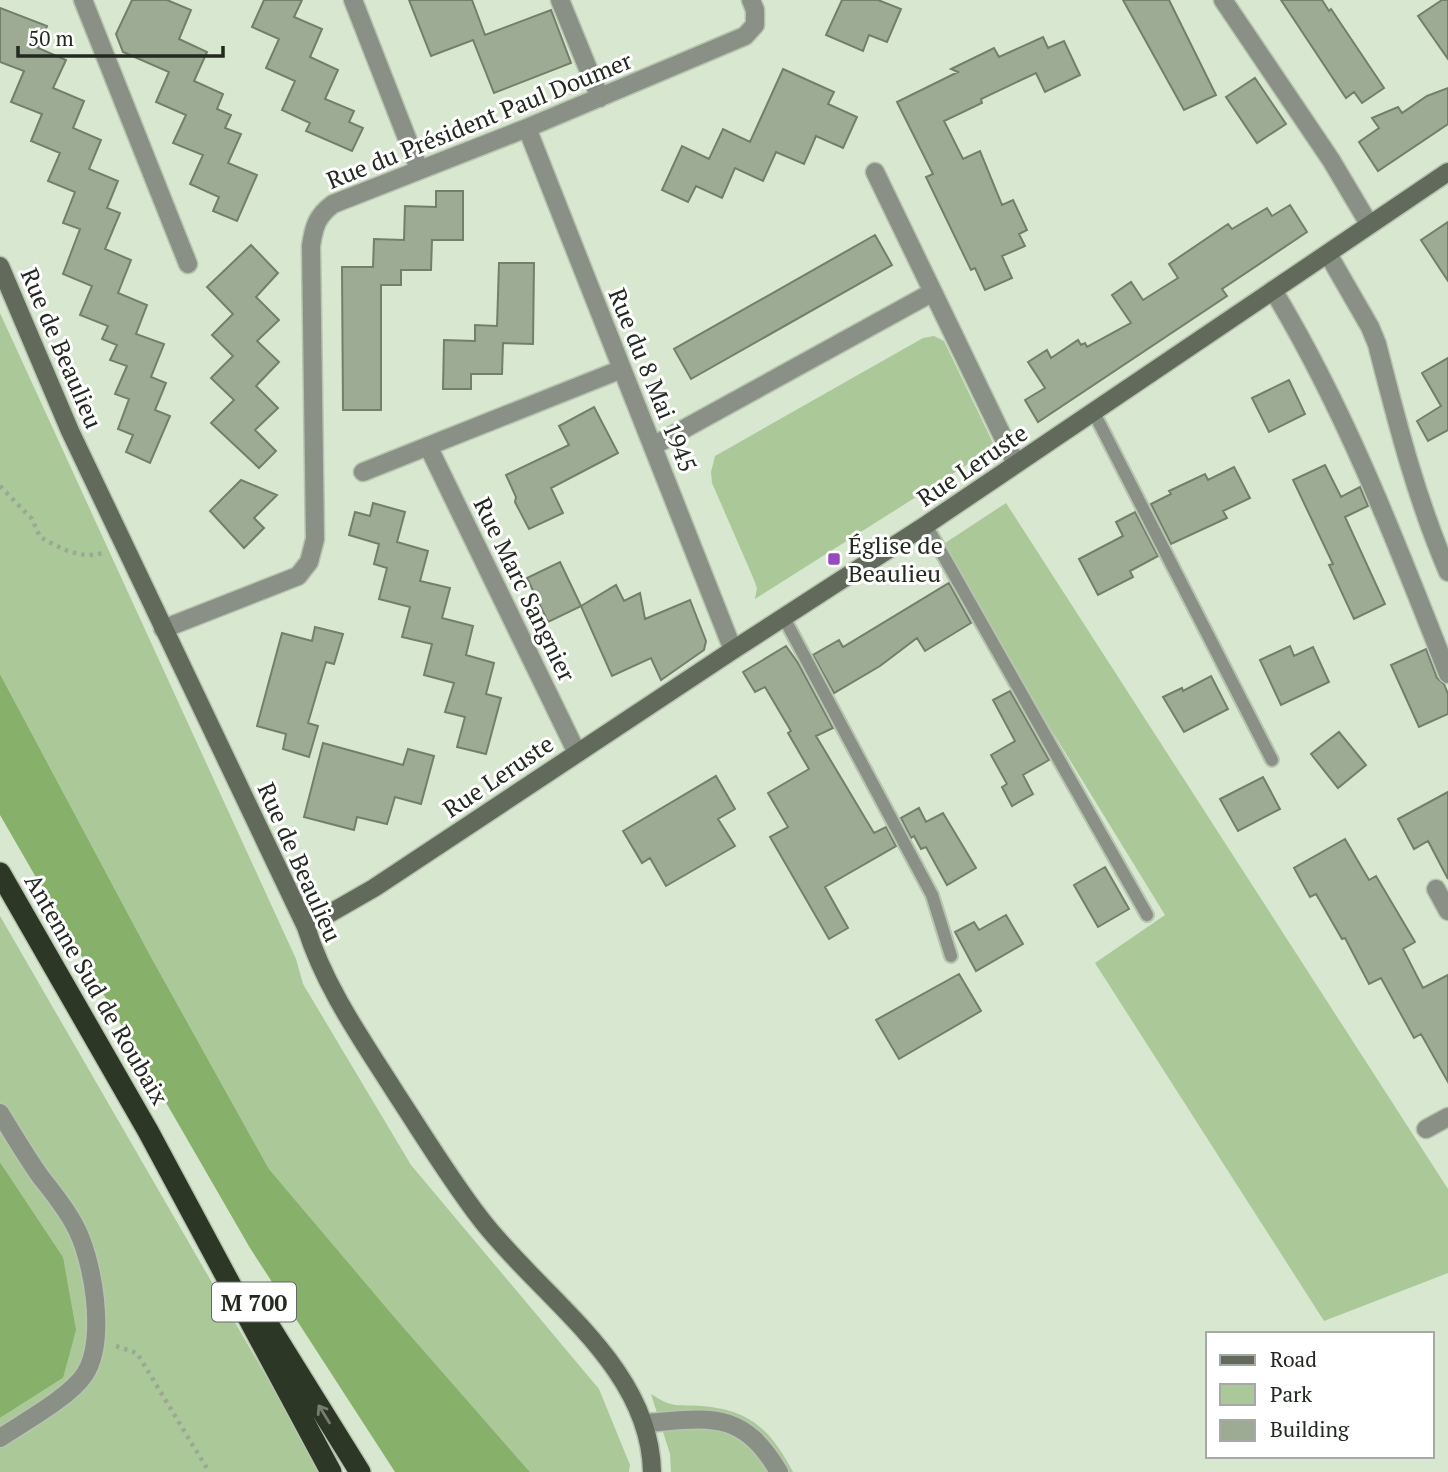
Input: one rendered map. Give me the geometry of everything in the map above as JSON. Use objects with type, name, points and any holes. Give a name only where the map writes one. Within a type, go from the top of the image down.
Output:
[{"type":"highway","name":"Antenne Sud de Roubaix","points":[[0,873],[148,1131]]},
{"type":"highway","name":"M 700","points":[[148,1131],[331,1472]]},
{"type":"highway","name":"M 700","points":[[148,1131],[360,1472]]},
{"type":"street","points":[[83,0],[188,264]]},
{"type":"street","points":[[353,0],[419,169]]},
{"type":"street","points":[[560,0],[600,98]]},
{"type":"street","name":"Rue du Président Paul Doumer","points":[[163,629],[298,576],[309,562],[315,539],[311,246],[315,223],[321,212],[333,204],[527,128],[745,36],[755,25],[755,10],[751,0]]},
{"type":"street","points":[[1223,0],[1331,160],[1369,224]]},
{"type":"street","name":"Rue du 8 Mai 1945","points":[[527,128],[733,650]]},
{"type":"street","points":[[875,172],[1016,464]]},
{"type":"street","name":"Rue Leruste","points":[[306,927],[374,888],[926,525],[1448,172]]},
{"type":"street","points":[[1328,254],[1377,344],[1410,469],[1448,572]]},
{"type":"street","name":"Rue de Beaulieu","points":[[0,266],[64,420],[306,927],[324,975],[459,1190],[499,1243],[603,1351],[621,1376],[645,1423],[652,1472]]},
{"type":"street","points":[[1273,290],[1301,337],[1384,511],[1448,674]]},
{"type":"street","points":[[653,446],[933,292]]},
{"type":"street","points":[[363,472],[622,369]]},
{"type":"street","name":"Rue Marc Sangnier","points":[[428,446],[577,753]]},
{"type":"street","points":[[1436,889],[1448,911]]},
{"type":"street","points":[[0,1113],[75,1225],[88,1263],[96,1316],[96,1339],[89,1366],[74,1388],[0,1438]]},
{"type":"street","points":[[1426,1129],[1448,1117]]},
{"type":"street","points":[[645,1423],[688,1419],[731,1424],[751,1434],[767,1452],[779,1472]]},
{"type":"lane","points":[[1094,413],[1272,760]]},
{"type":"lane","points":[[926,525],[1147,915]]},
{"type":"lane","points":[[784,618],[932,895],[951,956]]},
{"type":"path","points":[[0,486],[32,519],[40,537],[60,548],[94,557],[124,545]]},
{"type":"path","points":[[96,1339],[137,1353],[209,1472]]},
{"type":"green space","points":[[0,313],[296,959],[303,984],[411,1165],[599,1389],[630,1465],[629,1472],[530,1472],[269,1169],[151,957],[0,674]]},
{"type":"green space","points":[[934,336],[944,341],[995,447],[755,599],[757,588],[712,483],[711,472],[715,456],[923,338]]},
{"type":"green space","points":[[1006,503],[1448,1189],[1448,1273],[1324,1321],[1095,963],[1165,915],[939,547]]},
{"type":"green space","points":[[0,674],[151,957],[269,1169],[530,1472],[395,1472],[250,1248],[0,815]]},
{"type":"green space","points":[[0,916],[321,1472],[0,1472],[0,1418],[63,1378],[63,1257],[0,1162]]},
{"type":"green space","points":[[0,1162],[63,1257],[76,1330],[63,1378],[0,1418]]},
{"type":"green space","points":[[651,1394],[670,1404],[719,1408],[746,1418],[767,1434],[793,1472],[671,1472],[670,1454]]},
{"type":"building","points":[[132,0],[167,0],[191,10],[179,39],[207,52],[194,81],[223,94],[217,109],[231,115],[225,128],[241,134],[228,163],[257,175],[237,221],[213,211],[219,197],[190,184],[203,155],[173,143],[186,115],[156,102],[169,72],[123,52],[116,34]]},
{"type":"building","points":[[264,0],[302,0],[294,17],[322,29],[310,57],[338,70],[325,99],[354,111],[349,122],[363,128],[352,151],[306,131],[310,123],[282,110],[295,81],[266,68],[279,39],[252,27]]},
{"type":"building","points":[[409,0],[472,0],[485,35],[551,10],[571,63],[494,93],[473,40],[431,56]]},
{"type":"building","points":[[842,0],[878,0],[901,9],[887,42],[869,35],[863,51],[826,35]]},
{"type":"building","points":[[1123,0],[1169,0],[1216,95],[1184,110]]},
{"type":"building","points":[[1281,0],[1322,0],[1329,11],[1331,9],[1384,88],[1362,103],[1354,92],[1346,98]]},
{"type":"building","points":[[1442,0],[1448,0],[1448,59],[1418,16]]},
{"type":"building","points":[[0,8],[47,26],[38,48],[66,60],[53,88],[84,101],[73,128],[101,140],[89,169],[118,181],[107,208],[120,213],[105,249],[131,260],[118,293],[147,305],[136,334],[164,344],[151,377],[166,383],[155,410],[170,416],[150,463],[126,452],[133,435],[118,429],[129,399],[115,394],[127,366],[110,360],[117,345],[102,339],[108,326],[80,315],[92,286],[63,274],[80,229],[63,223],[75,192],[48,181],[60,153],[31,141],[42,114],[11,102],[24,71],[0,62]]},
{"type":"building","points":[[1043,37],[1048,48],[1064,41],[1080,75],[1045,92],[1036,73],[981,99],[982,103],[944,121],[963,159],[980,151],[1002,205],[1013,200],[1027,230],[1019,234],[1025,246],[1002,256],[1012,278],[985,290],[975,268],[971,270],[926,177],[933,174],[897,102],[958,72],[951,69],[994,48],[999,57]]},
{"type":"building","points":[[783,69],[834,92],[828,104],[857,117],[843,148],[816,136],[804,164],[776,152],[763,181],[735,168],[722,198],[696,186],[688,202],[662,190],[682,146],[709,159],[723,129],[750,142]]},
{"type":"building","points":[[1255,78],[1286,124],[1257,143],[1226,97]]},
{"type":"building","points":[[1448,88],[1448,124],[1378,171],[1359,142],[1379,128],[1372,118],[1398,107],[1402,113],[1427,96]]},
{"type":"building","points":[[436,191],[463,191],[463,240],[432,240],[431,270],[401,270],[401,285],[381,285],[381,410],[343,410],[342,267],[373,267],[374,239],[404,240],[405,206],[436,207]]},
{"type":"building","points":[[1290,205],[1307,232],[1222,289],[1227,296],[1038,422],[1025,400],[1045,388],[1028,362],[1047,350],[1051,358],[1078,340],[1081,345],[1085,343],[1087,347],[1131,323],[1112,295],[1131,282],[1143,300],[1178,278],[1169,264],[1228,224],[1232,229],[1267,208],[1272,216]]},
{"type":"building","points":[[1448,222],[1448,281],[1421,240]]},
{"type":"building","points":[[875,235],[892,265],[691,379],[674,349]]},
{"type":"building","points":[[251,245],[278,273],[256,297],[279,320],[257,341],[279,362],[256,386],[278,408],[255,430],[276,451],[259,468],[211,423],[234,400],[211,378],[233,356],[212,335],[233,314],[207,287]]},
{"type":"building","points":[[499,263],[534,263],[533,344],[503,343],[502,374],[471,374],[471,389],[443,389],[444,340],[475,341],[475,325],[497,326]]},
{"type":"building","points":[[1448,358],[1448,430],[1428,441],[1417,421],[1441,406],[1422,373]]},
{"type":"building","points":[[1289,380],[1305,414],[1269,432],[1252,398]]},
{"type":"building","points":[[594,407],[618,453],[551,488],[563,513],[529,529],[515,502],[516,497],[506,475],[569,445],[559,426]]},
{"type":"building","points":[[1325,465],[1341,497],[1360,487],[1368,506],[1345,517],[1385,604],[1354,619],[1329,565],[1333,564],[1293,480]]},
{"type":"building","points":[[1234,467],[1250,498],[1223,511],[1227,518],[1171,544],[1151,504],[1171,494],[1169,491],[1205,474],[1208,480]]},
{"type":"building","points":[[241,480],[277,495],[254,518],[264,528],[244,548],[210,511]]},
{"type":"building","points":[[373,503],[405,512],[397,542],[428,551],[420,581],[450,588],[442,618],[473,626],[466,655],[494,663],[486,694],[501,698],[486,754],[457,747],[465,717],[445,712],[454,683],[424,675],[432,644],[402,637],[410,607],[379,599],[387,568],[374,564],[379,544],[349,535],[355,512],[370,516]]},
{"type":"building","points":[[1135,512],[1158,556],[1130,571],[1133,577],[1098,595],[1079,559],[1123,536],[1116,522]]},
{"type":"building","points":[[560,562],[581,606],[548,622],[527,578]]},
{"type":"building","points":[[949,583],[971,623],[925,651],[917,638],[880,666],[834,693],[813,655],[839,640],[843,647]]},
{"type":"building","points":[[616,585],[624,601],[640,593],[645,619],[690,600],[706,641],[704,650],[661,680],[651,658],[612,676],[581,606]]},
{"type":"building","points":[[315,627],[343,634],[334,664],[326,662],[308,723],[318,726],[309,757],[283,749],[286,734],[257,726],[282,633],[312,641]]},
{"type":"building","points":[[786,646],[833,728],[816,736],[874,833],[886,827],[896,846],[825,887],[848,928],[829,939],[770,837],[788,827],[768,793],[809,769],[788,733],[791,731],[765,687],[755,692],[743,672]]},
{"type":"building","points":[[1290,646],[1294,656],[1313,647],[1329,682],[1281,705],[1260,660]]},
{"type":"building","points":[[1426,649],[1437,678],[1444,684],[1448,694],[1448,714],[1419,727],[1391,665]]},
{"type":"building","points":[[1211,676],[1228,709],[1184,732],[1163,697],[1182,688],[1183,691]]},
{"type":"building","points":[[1010,691],[1049,760],[1023,775],[1033,794],[1012,806],[1002,787],[1007,784],[991,755],[1015,741],[993,700]]},
{"type":"building","points":[[1339,732],[1366,765],[1338,788],[1311,754]]},
{"type":"building","points":[[323,743],[403,765],[408,749],[434,756],[421,804],[395,797],[387,824],[357,817],[354,830],[304,817]]},
{"type":"building","points":[[716,776],[735,809],[718,819],[735,846],[666,886],[650,858],[642,863],[623,831]]},
{"type":"building","points":[[1263,777],[1280,809],[1238,831],[1220,799]]},
{"type":"building","points":[[1448,792],[1448,879],[1428,841],[1414,849],[1398,819]]},
{"type":"building","points":[[919,808],[926,822],[943,813],[976,868],[947,885],[926,847],[921,849],[914,836],[911,838],[901,818]]},
{"type":"building","points":[[1345,839],[1369,880],[1376,876],[1415,942],[1403,949],[1423,988],[1448,975],[1448,1082],[1421,1034],[1414,1038],[1381,978],[1369,984],[1345,938],[1342,939],[1316,894],[1310,897],[1294,868]]},
{"type":"building","points":[[1105,867],[1129,909],[1098,927],[1074,885]]},
{"type":"building","points":[[1006,915],[1023,944],[976,971],[955,932],[974,922],[979,930]]},
{"type":"building","points":[[959,974],[981,1011],[899,1059],[876,1020]]},
{"type":"place","name":"Église de Beaulieu","points":[[834,559]]}]
